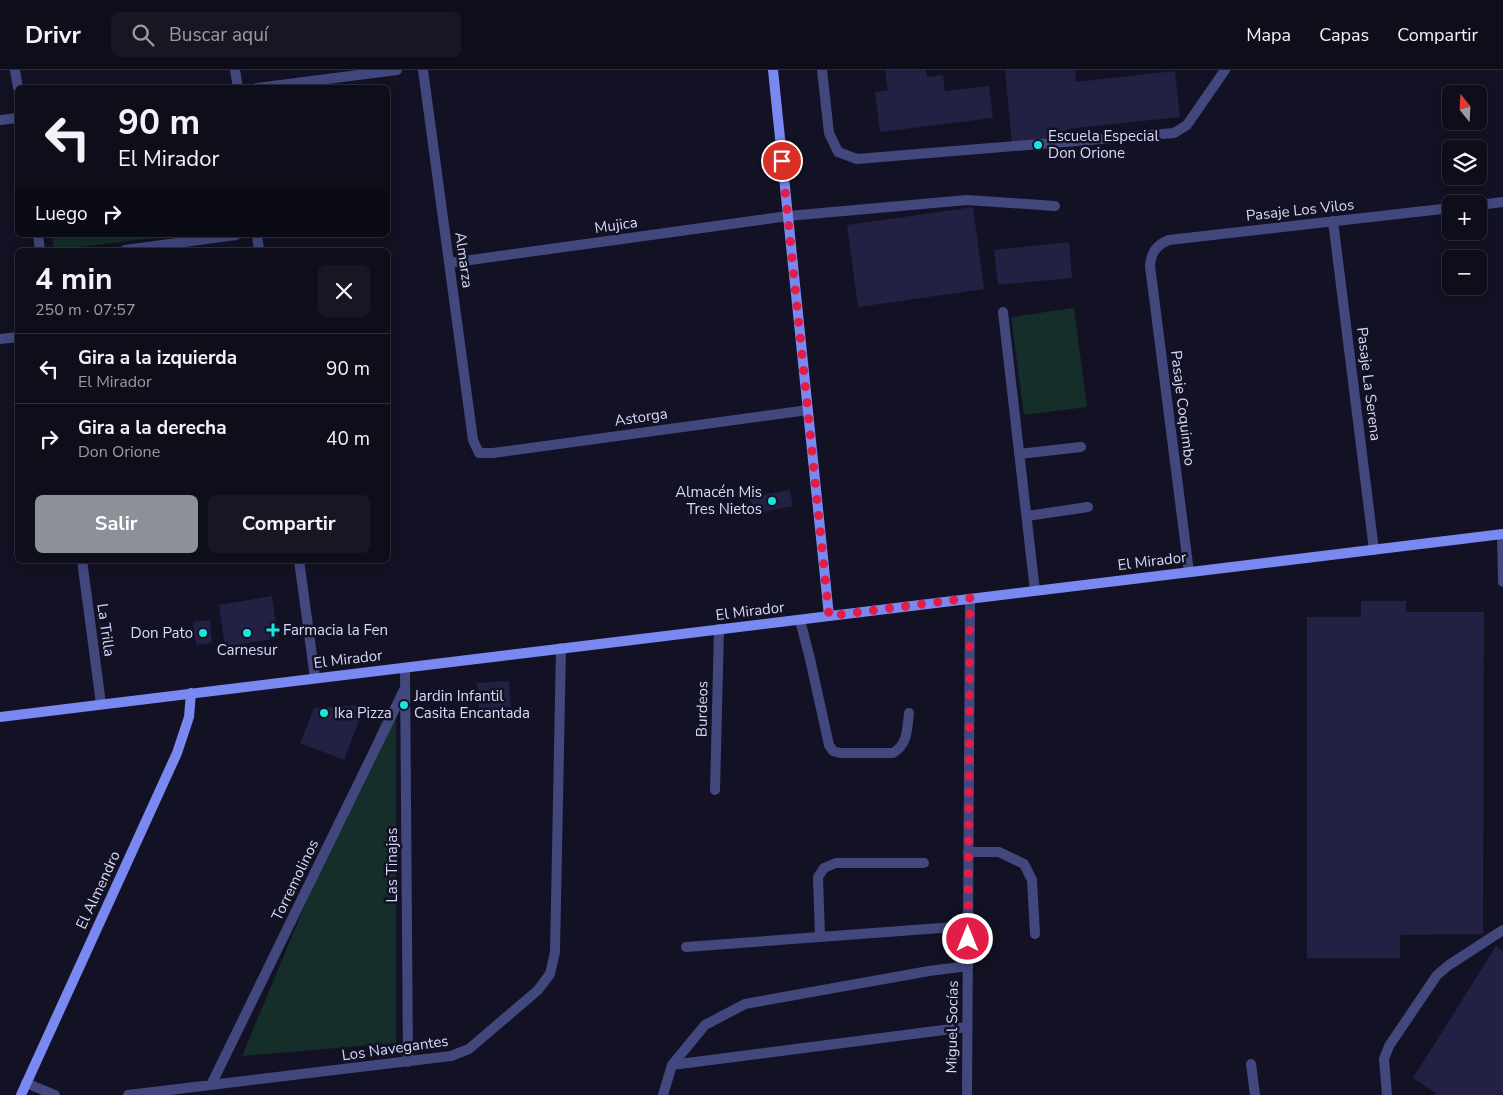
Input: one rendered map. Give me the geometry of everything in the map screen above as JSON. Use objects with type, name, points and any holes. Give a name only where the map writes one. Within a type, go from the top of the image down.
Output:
[{"type":"main road","points":[[773,70],[829,616]]},
{"type":"main road","name":"El Mirador","points":[[0,717],[1502,534]]},
{"type":"main road","name":"El Almendro","points":[[21,1095],[177,753],[189,717],[191,693]]},
{"type":"street","points":[[15,70],[18,85]]},
{"type":"street","points":[[235,70],[238,85]]},
{"type":"street","points":[[280,85],[398,70]]},
{"type":"street","name":"Almarza","points":[[422,70],[472,440],[479,453]]},
{"type":"street","points":[[822,70],[829,133],[838,152],[857,158],[1174,133],[1187,126],[1225,70]]},
{"type":"street","points":[[0,120],[15,118]]},
{"type":"street","name":"Mujica","points":[[449,263],[788,216],[960,200],[1055,206]]},
{"type":"street","points":[[1487,204],[1503,202]]},
{"type":"street","name":"Pasaje Los Vilos","points":[[1155,249],[1169,240],[1442,209]]},
{"type":"street","name":"Pasaje La Serena","points":[[1334,222],[1374,550]]},
{"type":"street","points":[[140,248],[221,237]]},
{"type":"street","name":"Pasaje Coquimbo","points":[[1155,249],[1150,266],[1189,572]]},
{"type":"street","points":[[1003,312],[1035,591]]},
{"type":"street","points":[[0,339],[15,337]]},
{"type":"street","name":"Astorga","points":[[479,453],[493,453],[808,410]]},
{"type":"street","points":[[1019,454],[1081,447]]},
{"type":"street","points":[[1027,516],[1088,507]]},
{"type":"street","points":[[1502,534],[1503,582]]},
{"type":"street","name":"La Trilla","points":[[82,563],[101,704]]},
{"type":"street","points":[[299,563],[315,678]]},
{"type":"street","name":"Miguel Socías","points":[[967,1095],[970,598]]},
{"type":"street","points":[[800,620],[829,746],[833,751],[840,753],[893,753],[905,742],[909,713]]},
{"type":"street","name":"Burdeos","points":[[715,790],[719,629]]},
{"type":"street","name":"Los Navegantes","points":[[128,1095],[451,1056],[469,1048],[538,990],[550,974],[555,952],[561,648]]},
{"type":"street","name":"Las Tinajas","points":[[405,668],[408,1062]]},
{"type":"street","name":"Torremolinos","points":[[211,1085],[405,688]]},
{"type":"street","points":[[968,852],[999,852],[1024,864],[1032,880],[1034,934]]},
{"type":"street","points":[[820,937],[818,877],[824,868],[836,863],[924,863]]},
{"type":"street","points":[[686,947],[968,926]]},
{"type":"street","points":[[1387,1095],[1384,1059],[1389,1046],[1437,975],[1449,964],[1503,930]]},
{"type":"street","points":[[663,1095],[672,1065],[705,1025],[745,1004],[929,971],[968,966]]},
{"type":"street","points":[[672,1065],[967,1028]]},
{"type":"street","points":[[1250,1064],[1255,1095]]},
{"type":"street","points":[[26,1083],[55,1095]]},
{"type":"green space","points":[[52,237],[161,237],[71,248],[54,248]]},
{"type":"green space","points":[[1074,308],[1087,407],[1024,415],[1011,317]]},
{"type":"green space","points":[[385,713],[396,713],[396,1043],[242,1056]]},
{"type":"building","points":[[885,70],[926,70],[927,77],[943,75],[945,91],[989,86],[993,118],[880,132],[875,92],[888,90]]},
{"type":"building","points":[[1005,70],[1075,70],[1076,82],[1175,71],[1180,117],[1067,129],[1068,137],[1012,143]]},
{"type":"building","points":[[973,207],[984,289],[858,307],[847,225]]},
{"type":"building","points":[[1069,242],[1072,278],[998,285],[994,250]]},
{"type":"building","name":"Almacén Mis Tres Nietos","points":[[790,490],[793,506],[753,514],[750,497]]},
{"type":"building","points":[[272,596],[278,638],[225,647],[219,605]]},
{"type":"building","points":[[1361,601],[1406,601],[1406,612],[1484,612],[1483,934],[1400,935],[1400,958],[1307,958],[1307,617],[1361,617]]},
{"type":"building","name":"Don Pato","points":[[210,620],[212,643],[196,645],[193,622]]},
{"type":"building","points":[[509,681],[511,707],[479,709],[477,683]]},
{"type":"building","points":[[365,705],[344,760],[300,743],[314,708]]},
{"type":"building","points":[[1496,946],[1503,951],[1503,1095],[1434,1095],[1436,1093],[1413,1078]]},
{"type":"place","name":"Escuela Especial Don Orione","points":[[1038,145]]},
{"type":"place","name":"Almacén Mis Tres Nietos","points":[[772,501]]},
{"type":"place","name":"Farmacia la Fen","points":[[273,630]]},
{"type":"place","name":"Don Pato","points":[[203,633]]},
{"type":"place","name":"Carnesur","points":[[247,633]]},
{"type":"place","name":"Jardin Infantil Casita Encantada","points":[[404,705]]},
{"type":"place","name":"Ika Pizza","points":[[324,713]]},
{"type":"route","points":[[782,161],[829,616],[970,598],[968,939]]}]
